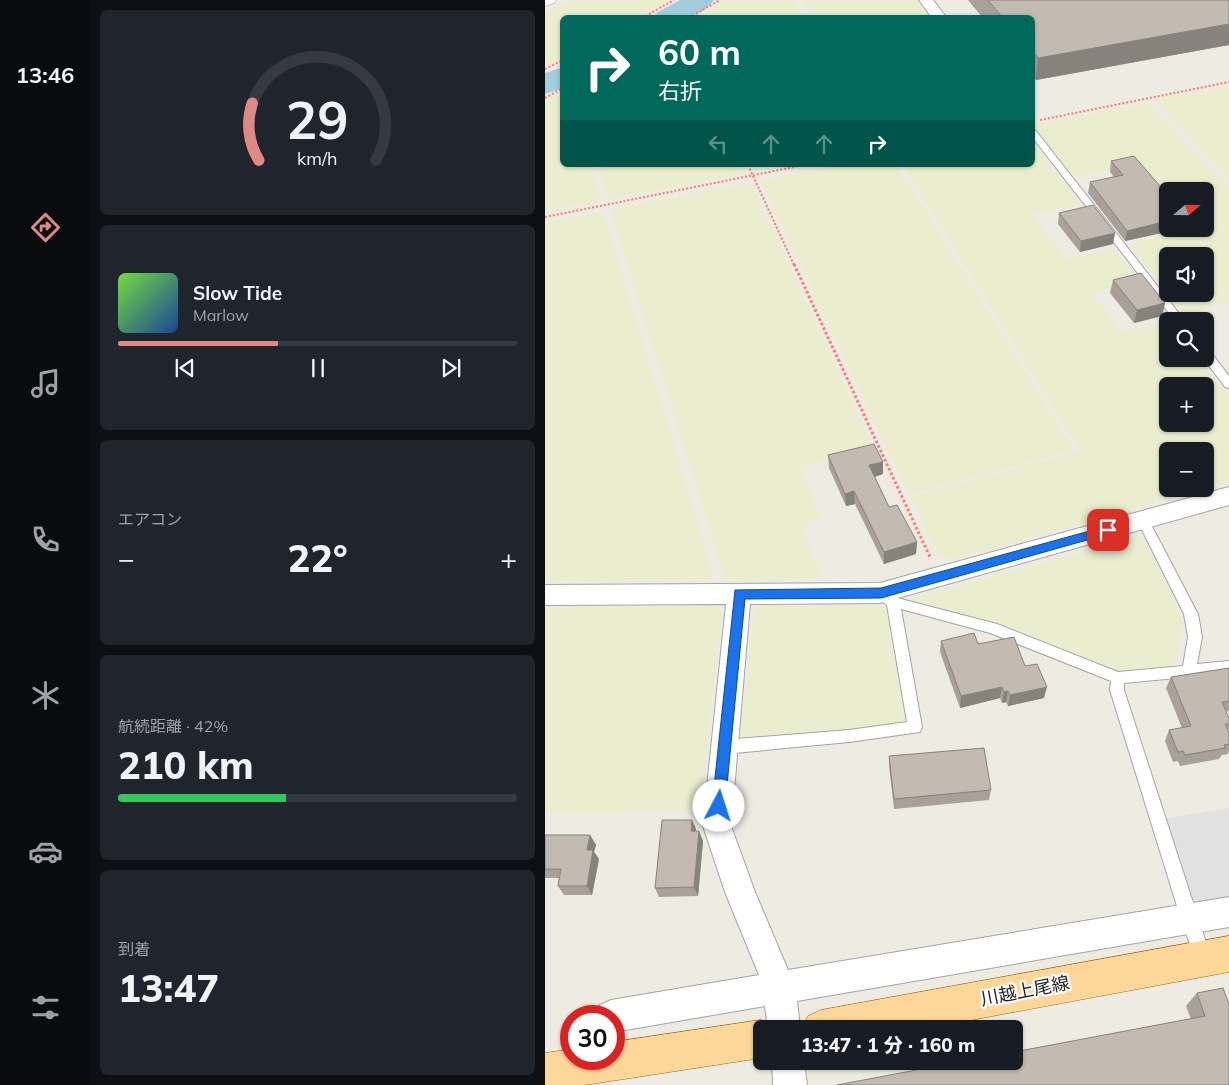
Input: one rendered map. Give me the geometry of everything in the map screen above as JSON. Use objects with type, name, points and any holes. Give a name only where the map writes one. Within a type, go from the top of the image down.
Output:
[{"type":"main road","name":"川越上尾線","points":[[870,1020],[1216,956]]},
{"type":"main road","points":[[625,1058],[753,1040]]},
{"type":"street","points":[[925,0],[938,15]]},
{"type":"street","points":[[545,595],[739,594],[887,598],[940,577],[1229,496]]},
{"type":"street","points":[[739,594],[717,826],[740,892],[779,986],[783,1020]]},
{"type":"street","points":[[625,1014],[779,986],[1229,912]]},
{"type":"street","points":[[788,1070],[790,1085]]},
{"type":"lane","points":[[1035,136],[1173,312]]},
{"type":"lane","points":[[1214,364],[1229,383]]},
{"type":"lane","points":[[1143,520],[1191,614],[1195,636],[1189,670]]},
{"type":"lane","points":[[724,747],[849,736],[915,727],[887,598],[992,628],[1118,678],[1229,667]]},
{"type":"lane","points":[[1118,678],[1117,690],[1189,919],[1216,956]]},
{"type":"path","points":[[647,15],[674,0]]},
{"type":"path","points":[[694,15],[720,0]]},
{"type":"path","points":[[545,69],[560,62]]},
{"type":"path","points":[[1035,121],[1229,82]]},
{"type":"path","points":[[545,98],[560,90]]},
{"type":"path","points":[[749,167],[940,577]]},
{"type":"path","points":[[545,217],[793,167]]},
{"type":"green space","points":[[577,0],[670,0],[641,15],[560,15],[560,58],[545,66],[545,13]]},
{"type":"green space","points":[[727,0],[794,0],[804,15],[699,15]]},
{"type":"green space","points":[[801,0],[917,0],[928,15],[811,15]]},
{"type":"green space","points":[[1229,86],[1229,179],[1154,100]]},
{"type":"green space","points":[[560,92],[560,167],[592,167],[602,200],[545,211],[545,100]]},
{"type":"green space","points":[[1147,103],[1229,188],[1229,303],[1193,312],[1183,312],[1175,302],[1214,302],[1214,247],[1159,247],[1159,283],[1129,244],[1159,237],[1214,238],[1214,182],[1159,182],[1159,191],[1136,164],[1072,177],[1035,126],[1038,124]]},
{"type":"green space","points":[[1035,145],[1080,204],[1033,215],[1066,259],[1113,248],[1140,282],[1092,294],[1121,332],[1159,323],[1159,367],[1206,367],[1229,395],[1229,482],[1214,486],[1214,442],[1159,442],[1159,497],[1175,497],[954,559],[937,555],[911,497],[1080,451],[904,167],[1035,167]]},
{"type":"green space","points":[[599,167],[744,167],[747,173],[609,200]]},
{"type":"green space","points":[[829,167],[898,167],[1074,450],[909,495],[761,181]]},
{"type":"green space","points":[[751,183],[873,447],[801,467],[821,518],[802,525],[820,578],[726,581],[610,209]]},
{"type":"green space","points":[[603,212],[715,580],[545,581],[545,223]]},
{"type":"green space","points":[[1142,536],[1173,596],[1183,624],[1176,660],[1161,672],[1124,673],[991,622],[918,603],[910,599]]},
{"type":"green space","points":[[760,605],[875,605],[886,610],[903,715],[898,724],[741,738],[754,612]]},
{"type":"green space","points":[[715,606],[722,615],[699,810],[545,812],[545,608]]},
{"type":"shaded area","points":[[1229,808],[1229,898],[1198,904],[1184,890],[1163,819]]},
{"type":"building","points":[[988,0],[1229,0],[1229,24],[1038,58],[1035,54],[1035,15],[1000,15]]},
{"type":"building","points":[[1134,156],[1159,185],[1159,223],[1127,231],[1090,182],[1123,175],[1111,161]]},
{"type":"building","points":[[1093,205],[1115,233],[1081,241],[1059,213]]},
{"type":"building","points":[[1141,273],[1159,296],[1159,302],[1165,303],[1137,310],[1113,280]]},
{"type":"building","points":[[874,444],[883,462],[869,465],[889,507],[897,505],[917,542],[884,552],[854,491],[845,494],[828,455]]},
{"type":"building","points":[[974,633],[978,644],[1014,637],[1025,666],[1037,664],[1047,687],[1010,695],[1008,691],[1004,692],[1002,687],[961,696],[941,641]]},
{"type":"building","points":[[1229,668],[1229,701],[1222,702],[1229,718],[1229,724],[1225,724],[1229,733],[1229,744],[1224,745],[1225,748],[1185,755],[1183,751],[1178,752],[1169,730],[1191,726],[1171,677]]},
{"type":"building","points":[[984,748],[991,790],[894,799],[889,756]]},
{"type":"building","points":[[662,820],[692,820],[691,831],[699,831],[694,887],[655,888]]},
{"type":"building","points":[[545,835],[590,835],[587,850],[593,850],[587,886],[558,886],[561,869],[545,869]]},
{"type":"building","points":[[1223,988],[1229,1004],[1229,1085],[837,1085],[916,1070],[1023,1070],[1023,1050],[1205,1016],[1197,993]]},
{"type":"waterway","points":[[673,15],[700,0]]},
{"type":"waterway","points":[[545,85],[560,78]]},
{"type":"route","points":[[719,806],[739,594],[881,593],[1108,530]]}]
